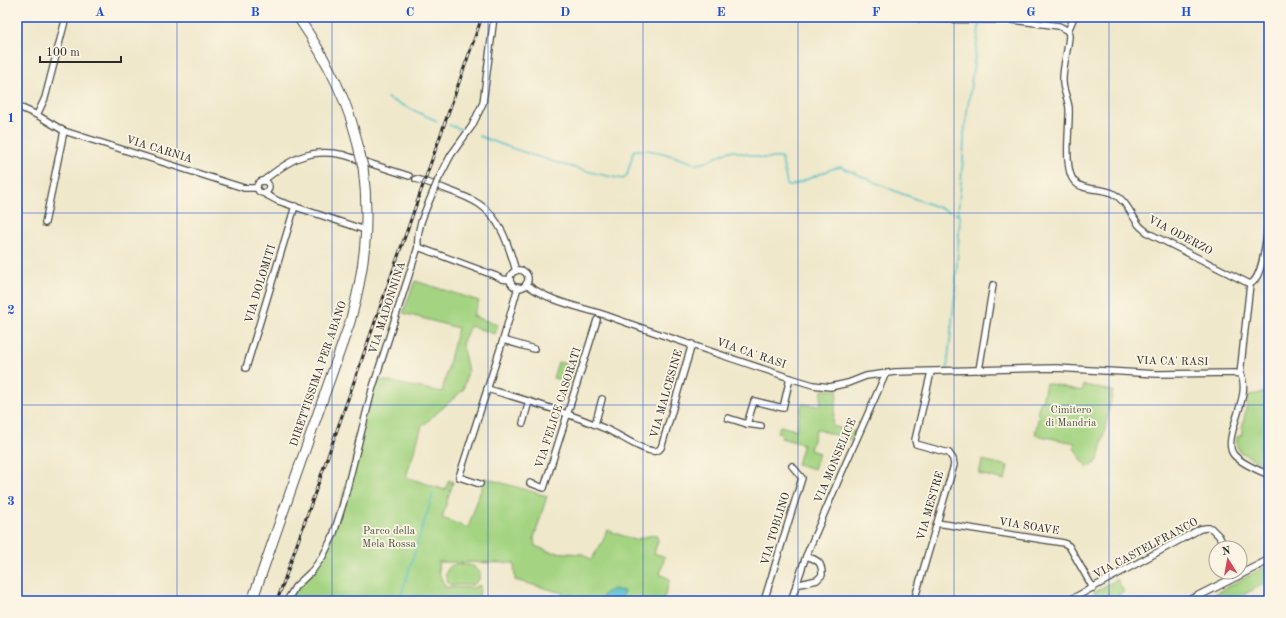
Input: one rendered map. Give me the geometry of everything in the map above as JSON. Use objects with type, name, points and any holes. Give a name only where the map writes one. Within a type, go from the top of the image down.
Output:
[{"type":"highway","name":"DIRETTISSIMA PER ABANO","points":[[252,601],[356,303],[364,264],[367,235],[366,198],[363,168],[354,126],[342,92],[326,61],[298,17]]},
{"type":"street","points":[[37,115],[45,98],[66,17]]},
{"type":"street","name":"VIA MADONNINA","points":[[287,601],[296,587],[312,572],[323,556],[333,536],[343,504],[372,390],[418,247],[418,228],[438,180],[451,155],[472,126],[482,103],[494,17]]},
{"type":"street","points":[[913,17],[923,19],[1013,20],[1059,26],[1068,31]]},
{"type":"street","name":"VIA ODERZO","points":[[1074,17],[1068,31],[1070,36],[1063,79],[1064,93],[1069,106],[1068,168],[1075,183],[1086,187],[1111,192],[1121,199],[1129,208],[1140,226],[1148,233],[1250,284]]},
{"type":"street","name":"VIA CARNIA","points":[[17,106],[37,115],[64,131],[248,189],[263,186]]},
{"type":"street","points":[[45,223],[64,131]]},
{"type":"street","points":[[362,230],[278,201],[271,196],[263,186],[269,176],[290,161],[311,153],[326,152],[344,155],[410,176]]},
{"type":"street","name":"VIA CA' RASI","points":[[416,179],[464,196],[480,204],[501,229],[516,271],[521,270],[526,273],[528,279],[526,284],[546,297],[599,313],[813,385],[830,387],[848,383],[866,376],[886,373],[1056,368],[1157,374],[1235,372],[1240,374]]},
{"type":"street","name":"VIA DOLOMITI","points":[[246,368],[295,206]]},
{"type":"street","points":[[1269,217],[1260,270],[1256,279],[1250,284],[1240,374],[1243,378],[1244,388],[1231,440],[1231,450],[1233,454],[1269,475]]},
{"type":"street","points":[[418,247],[502,279],[510,280],[514,286],[523,287],[526,284]]},
{"type":"street","points":[[510,280],[512,274],[516,271]]},
{"type":"street","points":[[979,370],[992,285]]},
{"type":"street","points":[[480,484],[459,477],[486,389],[503,340],[518,287]]},
{"type":"street","name":"VIA FELICE CASORATI","points":[[530,483],[544,488],[597,320]]},
{"type":"street","points":[[503,340],[534,349]]},
{"type":"street","name":"VIA MALCESINE","points":[[486,389],[568,414],[595,424],[644,448],[657,451],[661,448],[692,344]]},
{"type":"street","name":"VIA MESTRE","points":[[914,601],[954,465],[953,459],[949,453],[916,444],[914,440],[931,372]]},
{"type":"street","name":"VIA MONSELICE","points":[[791,601],[806,556],[886,373]]},
{"type":"street","points":[[747,424],[754,401],[782,408],[790,378]]},
{"type":"street","points":[[595,424],[602,399]]},
{"type":"street","points":[[522,423],[529,401]]},
{"type":"street","points":[[728,418],[747,424],[760,426]]},
{"type":"street","name":"VIA TOBLINO","points":[[764,601],[802,478],[792,466]]},
{"type":"street","name":"VIA SOAVE","points":[[936,523],[1064,543],[1069,546],[1093,588]]},
{"type":"street","name":"VIA CASTELFRANCO","points":[[1068,601],[1200,529],[1211,528],[1216,531],[1221,540]]},
{"type":"street","points":[[796,585],[817,580],[822,575],[819,562],[816,559],[806,556]]},
{"type":"street","points":[[1248,570],[1269,560]]},
{"type":"street","points":[[1188,601],[1228,580]]},
{"type":"green space","name":"Parco della Mela Rossa","points":[[415,281],[479,301],[473,316],[498,325],[495,334],[470,326],[462,344],[468,371],[463,390],[422,426],[406,477],[445,490],[449,480],[453,482],[442,518],[468,528],[485,478],[547,496],[534,538],[535,546],[551,552],[583,554],[591,560],[603,541],[607,530],[634,540],[656,534],[658,541],[654,553],[665,557],[660,574],[670,579],[663,601],[581,601],[582,598],[570,595],[564,597],[563,593],[515,580],[514,563],[438,562],[439,573],[445,587],[473,588],[480,585],[479,601],[293,601],[288,599],[329,544],[376,379],[442,392],[458,328],[403,313]]},
{"type":"green space","points":[[558,362],[574,366],[569,382],[553,378]]},
{"type":"green space","name":"Cimitero di Mandria","points":[[1046,383],[1082,391],[1084,385],[1113,391],[1098,461],[1087,468],[1074,448],[1075,443],[1035,435],[1039,414],[1037,413],[1040,402],[1042,402]]},
{"type":"green space","points":[[822,390],[838,390],[832,426],[855,432],[851,440],[816,429],[810,450],[819,453],[814,469],[797,464],[803,444],[781,438],[783,434],[777,432],[780,426],[796,430],[802,404],[820,406]]},
{"type":"green space","points":[[1269,392],[1269,468],[1239,451],[1237,446],[1237,437],[1242,435],[1249,395]]},
{"type":"green space","points":[[982,460],[1008,466],[1005,480],[979,474]]},
{"type":"green space","points":[[452,565],[468,565],[474,567],[480,573],[479,580],[473,585],[450,585],[446,577],[446,572]]},
{"type":"green space","points":[[1269,565],[1269,581],[1232,601],[1202,601],[1241,580],[1248,580],[1248,576]]},
{"type":"green space","points":[[1117,579],[1124,592],[1111,599],[1111,601],[1099,601],[1094,592]]},
{"type":"water","points":[[613,589],[624,591],[621,601],[600,601],[605,593]]},
{"type":"waterway","points":[[958,214],[963,164],[964,134],[980,21]]},
{"type":"waterway","points":[[387,98],[437,121]]},
{"type":"waterway","points":[[449,125],[463,130]]},
{"type":"waterway","points":[[479,136],[550,161],[623,179],[627,175],[634,150],[647,150],[663,153],[697,164],[706,162],[729,151],[762,158],[781,158],[788,186],[841,167],[895,191],[950,212]]},
{"type":"waterway","points":[[947,369],[955,294],[960,219],[959,215],[955,213]]},
{"type":"waterway","points":[[946,372],[946,375],[976,374]]},
{"type":"waterway","points":[[401,596],[433,494]]},
{"type":"railway","points":[[277,601],[482,17]]}]
